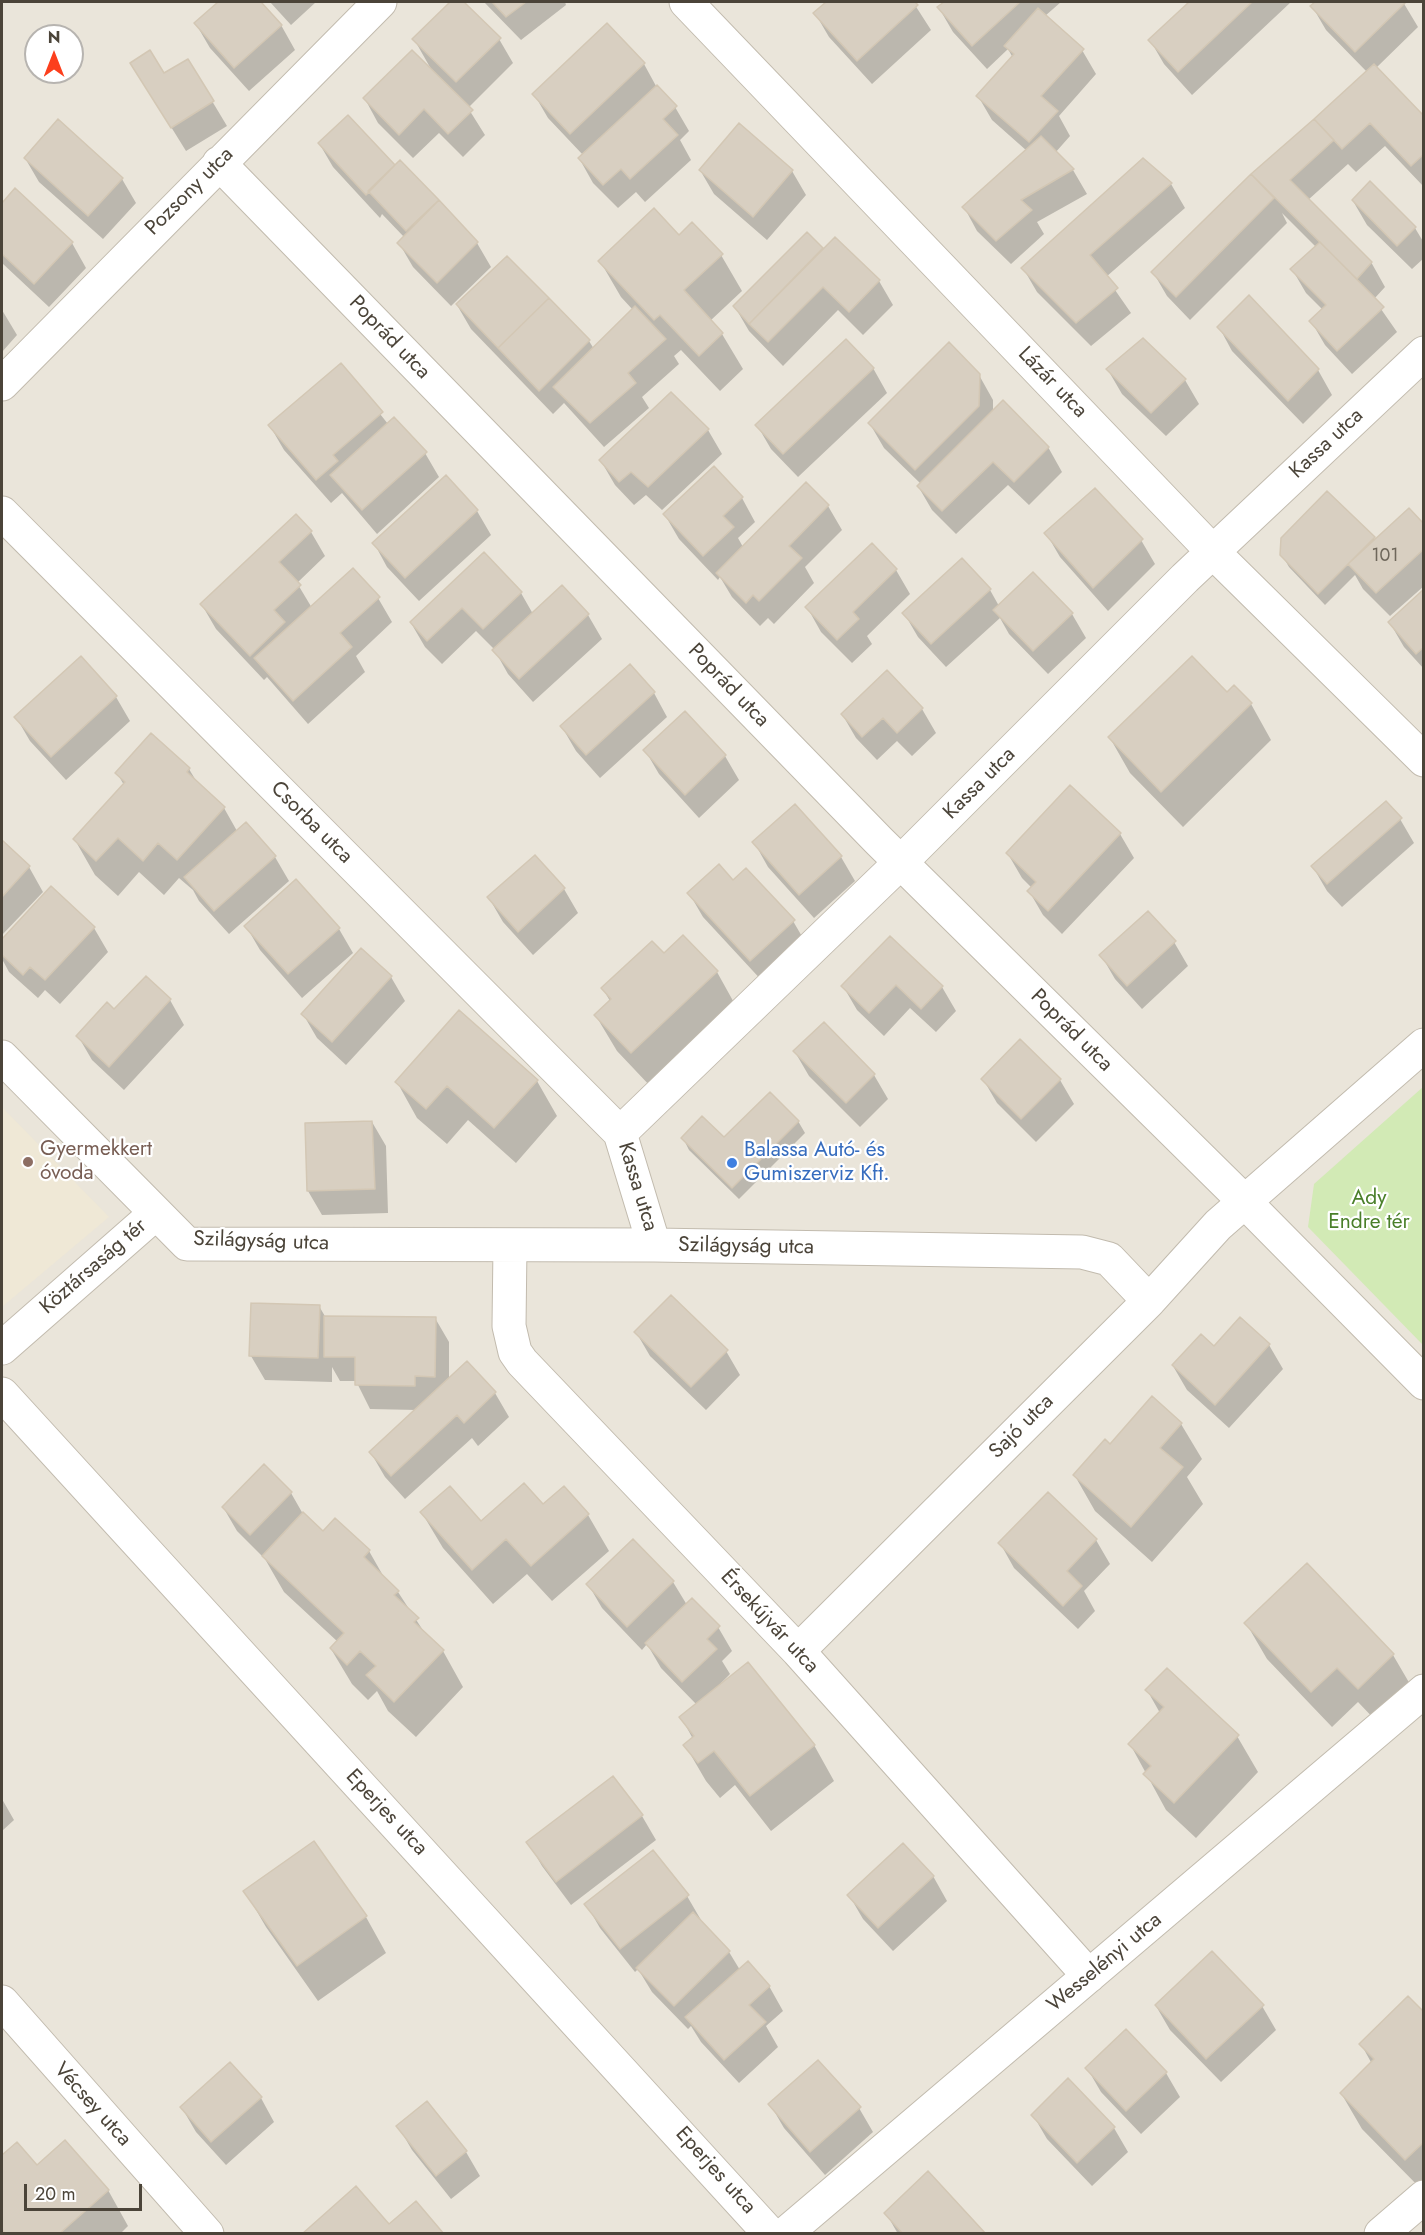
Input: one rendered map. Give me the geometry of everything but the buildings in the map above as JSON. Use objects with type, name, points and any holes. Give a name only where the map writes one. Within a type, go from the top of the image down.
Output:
[{"type":"street","name":"Pozsony utca","points":[[2,384],[380,2]]},
{"type":"street","name":"Lázár utca","points":[[686,2],[1213,552],[1424,760]]},
{"type":"street","name":"Poprád utca","points":[[219,163],[900,863],[1245,1202]]},
{"type":"street","name":"Kassa utca","points":[[654,1245],[620,1133],[900,863],[1213,552],[1424,353]]},
{"type":"street","name":"Csorba utca","points":[[2,513],[620,1133]]},
{"type":"street","points":[[1424,1045],[1245,1202],[1424,1383]]},
{"type":"street","name":"Köztársaság tér","points":[[2,1057],[156,1213],[2,1348]]},
{"type":"street","name":"Sajó utca","points":[[798,1651],[1149,1301],[1218,1225],[1245,1202]]},
{"type":"street","name":"Szilágyság utca","points":[[156,1213],[187,1244],[654,1245],[1082,1252],[1110,1259],[1149,1301]]},
{"type":"street","name":"Érsekújvár utca","points":[[510,1246],[509,1326],[515,1352],[522,1362],[798,1651],[1089,1976]]},
{"type":"street","name":"Eperjes utca","points":[[2,1394],[770,2234]]},
{"type":"street","name":"Wesselényi utca","points":[[785,2234],[1424,1690]]},
{"type":"street","name":"Vécsey utca","points":[[2,2002],[194,2229]]},
{"type":"street","points":[[1381,2234],[1424,2197]]},
{"type":"shaded area","points":[[2,2],[1423,2],[1423,2233],[2,2233]]},
{"type":"shaded area","name":"Gyermekkert óvoda","points":[[2,1107],[109,1217],[2,1307]]},
{"type":"green space","name":"Ady Endre tér","points":[[1423,1087],[1423,1345],[1308,1227],[1314,1184]]},
{"type":"place","name":"Gyermekkert óvoda","points":[[28,1162]]},
{"type":"place","name":"Balassa Autó- és Gumiszerviz Kft.","points":[[732,1163]]}]
